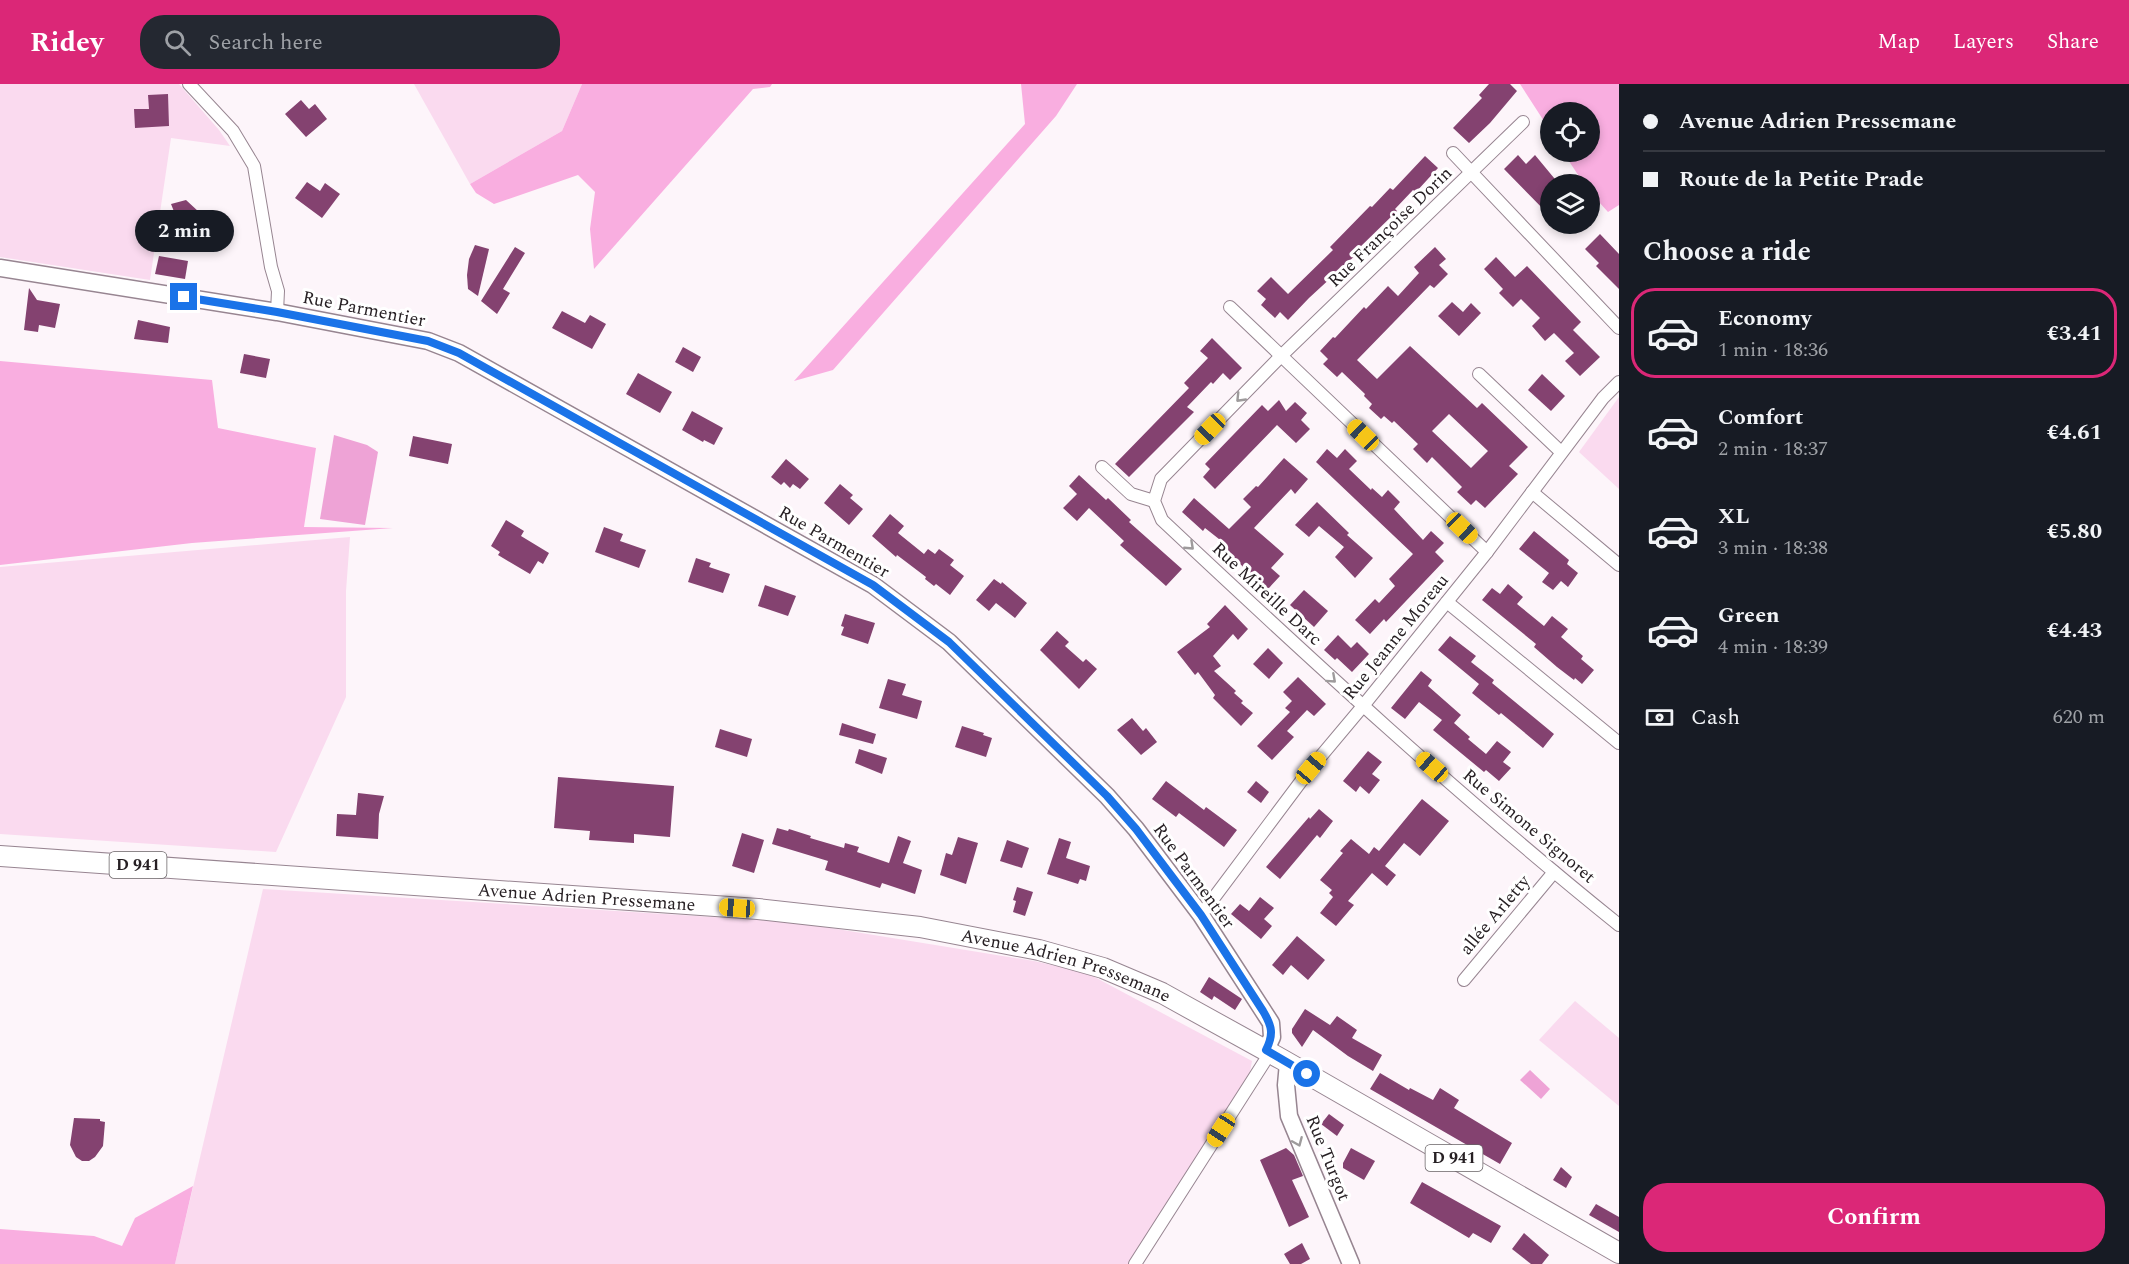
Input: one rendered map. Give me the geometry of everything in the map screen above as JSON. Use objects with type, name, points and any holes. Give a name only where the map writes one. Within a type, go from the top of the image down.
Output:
[{"type":"main road","name":"Avenue Adrien Pressemane","points":[[0,856],[758,909],[920,927],[1039,950],[1103,968],[1162,993],[1288,1063]]},
{"type":"main road","name":"D 941","points":[[1288,1063],[1619,1253]]},
{"type":"street","points":[[189,84],[232,131],[254,166],[271,267],[278,291],[277,312]]},
{"type":"street","name":"Rue Françoise Dorin","points":[[1281,356],[1523,122]]},
{"type":"street","points":[[1453,153],[1619,328]]},
{"type":"street","name":"Rue Parmentier","points":[[0,268],[277,312],[428,341],[459,353],[873,585],[949,642],[1107,796],[1136,829],[1201,915],[1270,1023],[1272,1037],[1268,1052]]},
{"type":"street","points":[[1230,307],[1487,552]]},
{"type":"street","points":[[1102,467],[1131,494],[1154,501],[1161,479],[1281,356]]},
{"type":"street","points":[[1479,374],[1562,452]]},
{"type":"street","name":"Rue Jeanne Moreau","points":[[1201,915],[1311,768],[1448,602],[1603,398],[1619,382]]},
{"type":"street","points":[[1532,492],[1619,566]]},
{"type":"street","name":"Rue Mireille Darc","points":[[1154,501],[1162,520],[1363,706]]},
{"type":"street","points":[[1448,602],[1619,743]]},
{"type":"street","name":"Rue Simone Signoret","points":[[1363,706],[1554,872],[1619,925]]},
{"type":"street","name":"allée Arletty","points":[[1464,980],[1554,872]]},
{"type":"street","points":[[1135,1264],[1268,1052]]},
{"type":"street","name":"Rue Turgot","points":[[1288,1063],[1286,1085],[1289,1116],[1351,1264]]},
{"type":"shaded area","points":[[0,84],[179,84],[219,130],[230,146],[171,138],[150,280],[0,257]]},
{"type":"shaded area","points":[[414,84],[582,84],[562,131],[470,184]]},
{"type":"shaded area","points":[[582,84],[772,84],[770,87],[753,89],[594,269],[590,229],[595,192],[578,175],[494,204],[476,193],[470,184],[562,131]]},
{"type":"shaded area","points":[[1021,84],[1077,84],[1056,116],[833,370],[794,381],[1025,124]]},
{"type":"shaded area","points":[[1520,84],[1619,84],[1619,205],[1608,212],[1600,203],[1600,174],[1577,174],[1570,162],[1600,162],[1600,102],[1540,102],[1540,115]]},
{"type":"shaded area","points":[[0,361],[212,380],[218,428],[316,448],[304,527],[393,528],[192,543],[0,565]]},
{"type":"shaded area","points":[[1619,397],[1619,489],[1579,452]]},
{"type":"shaded area","points":[[334,435],[367,445],[378,452],[365,525],[320,519]]},
{"type":"shaded area","points":[[350,537],[346,591],[346,697],[276,852],[0,834],[0,567]]},
{"type":"shaded area","points":[[263,889],[794,922],[1034,961],[1087,973],[1252,1061],[1250,1072],[1129,1264],[175,1264]]},
{"type":"shaded area","points":[[1575,1001],[1619,1038],[1619,1106],[1539,1040]]},
{"type":"shaded area","points":[[1530,1070],[1550,1089],[1541,1099],[1520,1080]]},
{"type":"shaded area","points":[[193,1186],[175,1264],[0,1264],[0,1229],[94,1236],[122,1246],[135,1218]]},
{"type":"building","points":[[1489,84],[1510,84],[1517,91],[1490,123],[1469,143],[1453,128],[1482,98],[1479,95]]},
{"type":"building","points":[[168,94],[169,126],[135,128],[134,109],[149,109],[148,95]]},
{"type":"building","points":[[301,100],[309,109],[315,104],[327,119],[306,137],[285,114]]},
{"type":"building","points":[[1518,155],[1526,164],[1535,155],[1551,174],[1540,174],[1540,206],[1504,169]]},
{"type":"building","points":[[1425,156],[1438,168],[1416,192],[1413,190],[1395,209],[1397,211],[1356,251],[1359,252],[1288,320],[1280,312],[1275,318],[1261,305],[1266,299],[1257,291],[1271,277],[1288,294],[1333,250],[1330,247],[1370,206],[1372,207],[1390,188],[1393,190]]},
{"type":"building","points":[[307,182],[320,191],[325,183],[340,194],[322,218],[295,198]]},
{"type":"building","points":[[186,200],[199,212],[225,219],[220,238],[182,229],[186,225],[175,214],[171,204]]},
{"type":"building","points":[[1600,234],[1619,254],[1619,289],[1596,266],[1599,263],[1585,249]]},
{"type":"building","points":[[475,245],[489,249],[478,296],[468,289],[467,275],[469,259]]},
{"type":"building","points":[[515,247],[525,253],[503,289],[510,293],[497,314],[481,301]]},
{"type":"building","points":[[1435,247],[1446,259],[1439,265],[1448,274],[1434,288],[1430,285],[1357,360],[1377,379],[1410,346],[1477,408],[1482,403],[1528,447],[1509,466],[1518,474],[1485,508],[1476,500],[1471,505],[1457,492],[1462,487],[1432,457],[1427,463],[1413,449],[1418,444],[1394,421],[1392,423],[1384,416],[1381,419],[1369,408],[1372,404],[1364,396],[1365,394],[1342,372],[1337,377],[1323,364],[1328,359],[1320,351],[1333,337],[1335,338],[1364,307],[1366,309],[1388,286],[1398,296],[1419,273],[1414,267]],"holes":[[[1449,414],[1488,451],[1471,468],[1432,431]]]},
{"type":"building","points":[[159,256],[188,261],[185,279],[155,274]]},
{"type":"building","points":[[1496,257],[1515,277],[1527,266],[1581,322],[1573,330],[1600,357],[1580,376],[1565,361],[1574,353],[1554,333],[1545,341],[1532,326],[1540,318],[1521,299],[1513,307],[1499,293],[1503,289],[1484,269]]},
{"type":"building","points":[[29,288],[37,300],[60,304],[55,328],[39,325],[38,332],[24,330]]},
{"type":"building","points":[[1452,302],[1463,312],[1471,303],[1481,313],[1459,336],[1438,316]]},
{"type":"building","points":[[562,311],[585,323],[590,315],[606,324],[592,349],[552,328]]},
{"type":"building","points":[[138,320],[170,327],[168,343],[134,339]]},
{"type":"building","points":[[1212,338],[1242,368],[1230,380],[1223,373],[1213,384],[1211,382],[1187,407],[1194,412],[1129,477],[1115,464],[1189,388],[1184,383],[1208,358],[1200,351]]},
{"type":"building","points":[[683,347],[701,357],[693,372],[675,362]]},
{"type":"building","points":[[244,354],[270,359],[266,378],[240,373]]},
{"type":"building","points":[[638,373],[672,392],[660,413],[626,394]]},
{"type":"building","points":[[1542,374],[1565,396],[1551,411],[1528,390]]},
{"type":"building","points":[[1279,400],[1286,411],[1295,402],[1307,413],[1301,420],[1310,429],[1296,443],[1277,425],[1215,489],[1203,477],[1210,469],[1205,464],[1262,405],[1268,411]]},
{"type":"building","points":[[692,411],[723,428],[714,445],[704,440],[703,442],[682,430]]},
{"type":"building","points":[[413,436],[452,444],[448,464],[409,456]]},
{"type":"building","points":[[1327,449],[1337,458],[1345,449],[1357,461],[1349,469],[1382,497],[1388,490],[1400,502],[1394,509],[1423,540],[1431,531],[1444,543],[1435,552],[1444,561],[1386,622],[1384,619],[1370,634],[1355,620],[1375,599],[1379,603],[1395,586],[1389,579],[1413,554],[1316,462]]},
{"type":"building","points":[[1284,458],[1308,479],[1295,494],[1291,489],[1254,528],[1284,554],[1271,568],[1280,576],[1268,589],[1221,547],[1224,543],[1205,528],[1203,531],[1182,512],[1194,498],[1229,529],[1251,507],[1243,499],[1256,486],[1258,487]]},
{"type":"building","points":[[786,459],[809,479],[800,489],[793,484],[790,488],[784,482],[781,485],[771,477]]},
{"type":"building","points":[[1079,475],[1106,500],[1108,498],[1131,520],[1129,522],[1182,569],[1166,586],[1120,545],[1124,541],[1089,508],[1077,521],[1063,508],[1077,494],[1069,486]]},
{"type":"building","points":[[840,484],[853,495],[850,498],[863,509],[849,525],[824,503]]},
{"type":"building","points":[[1317,502],[1349,533],[1347,535],[1373,558],[1355,578],[1335,557],[1344,547],[1319,526],[1309,537],[1295,525]]},
{"type":"building","points":[[890,514],[904,526],[898,533],[924,554],[928,549],[935,554],[939,549],[954,560],[950,565],[964,576],[950,595],[936,584],[934,586],[925,579],[926,577],[897,555],[896,557],[872,536]]},
{"type":"building","points":[[506,520],[524,531],[521,536],[549,553],[543,564],[538,561],[530,574],[498,555],[500,552],[491,546]]},
{"type":"building","points":[[604,527],[623,534],[620,541],[646,550],[639,568],[595,552]]},
{"type":"building","points":[[1534,531],[1569,560],[1567,564],[1578,573],[1568,587],[1561,581],[1553,590],[1542,582],[1549,573],[1519,549]]},
{"type":"building","points":[[696,558],[711,563],[709,567],[730,574],[723,593],[688,582]]},
{"type":"building","points":[[994,579],[1001,584],[1002,582],[1027,603],[1015,618],[996,603],[989,611],[976,600]]},
{"type":"building","points":[[1508,584],[1523,597],[1517,604],[1544,626],[1552,616],[1568,629],[1561,637],[1583,656],[1581,659],[1594,670],[1582,684],[1557,667],[1534,647],[1536,644],[1482,600],[1492,588],[1500,594]]},
{"type":"building","points":[[765,585],[796,596],[788,616],[758,606]]},
{"type":"building","points":[[1304,590],[1328,611],[1314,627],[1290,605]]},
{"type":"building","points":[[1225,605],[1248,629],[1238,640],[1233,634],[1213,656],[1221,666],[1214,671],[1236,691],[1234,693],[1243,701],[1241,703],[1253,713],[1241,726],[1213,698],[1215,695],[1198,672],[1195,675],[1177,652],[1210,627],[1207,624]]},
{"type":"building","points":[[845,614],[875,623],[868,644],[841,635]]},
{"type":"building","points":[[1057,631],[1069,642],[1065,646],[1083,662],[1086,659],[1097,669],[1079,689],[1040,650]]},
{"type":"building","points":[[1338,635],[1351,648],[1357,642],[1369,654],[1352,672],[1324,650]]},
{"type":"building","points":[[1450,636],[1476,656],[1471,662],[1494,680],[1492,683],[1554,734],[1543,748],[1501,713],[1499,715],[1472,693],[1479,684],[1438,650]]},
{"type":"building","points":[[1268,648],[1283,663],[1269,679],[1253,664]]},
{"type":"building","points":[[1421,671],[1432,680],[1428,686],[1461,715],[1454,723],[1470,737],[1468,739],[1486,754],[1497,741],[1511,752],[1503,762],[1511,768],[1499,781],[1486,770],[1484,772],[1433,730],[1442,720],[1419,702],[1405,719],[1391,708]]},
{"type":"building","points":[[1298,677],[1326,704],[1314,716],[1307,710],[1287,731],[1294,737],[1272,760],[1257,746],[1290,712],[1285,708],[1292,701],[1283,692]]},
{"type":"building","points":[[888,679],[906,684],[902,695],[922,701],[917,719],[879,708]]},
{"type":"building","points":[[1132,718],[1143,731],[1146,728],[1157,742],[1141,755],[1117,730]]},
{"type":"building","points":[[842,723],[876,734],[873,744],[839,735]]},
{"type":"building","points":[[962,726],[992,738],[986,757],[955,747]]},
{"type":"building","points":[[720,729],[752,739],[747,757],[715,747]]},
{"type":"building","points":[[859,749],[887,758],[882,774],[855,763]]},
{"type":"building","points":[[1368,751],[1382,762],[1372,774],[1380,780],[1369,794],[1360,786],[1356,792],[1343,781]]},
{"type":"building","points":[[558,777],[674,786],[670,837],[634,834],[634,843],[589,840],[590,831],[554,828]]},
{"type":"building","points":[[1166,781],[1204,810],[1206,807],[1237,830],[1224,847],[1179,813],[1176,817],[1152,799]]},
{"type":"building","points":[[1256,781],[1269,792],[1261,803],[1247,792]]},
{"type":"building","points":[[358,793],[384,796],[379,814],[378,839],[336,836],[337,814],[356,815]]},
{"type":"building","points":[[1422,799],[1449,821],[1420,856],[1404,843],[1385,866],[1396,875],[1387,886],[1372,873],[1348,901],[1354,905],[1336,926],[1320,913],[1333,897],[1329,893],[1332,890],[1320,880],[1343,853],[1340,851],[1351,839],[1369,854],[1374,847],[1379,851]]},
{"type":"building","points":[[1319,809],[1333,821],[1320,838],[1317,835],[1280,879],[1266,867],[1309,817],[1310,819]]},
{"type":"building","points":[[777,828],[788,831],[789,829],[844,848],[845,843],[859,847],[857,852],[889,863],[898,836],[911,841],[903,863],[922,870],[915,894],[882,883],[880,888],[825,870],[828,861],[772,844]]},
{"type":"building","points":[[742,833],[764,840],[754,873],[732,866]]},
{"type":"building","points":[[958,837],[978,843],[966,884],[940,875],[946,853],[952,855]]},
{"type":"building","points":[[1059,838],[1071,842],[1066,858],[1090,866],[1086,881],[1080,879],[1078,884],[1047,874]]},
{"type":"building","points":[[1007,840],[1029,848],[1022,868],[1000,861]]},
{"type":"building","points":[[1017,887],[1033,892],[1025,916],[1013,912],[1016,901],[1013,900]]},
{"type":"building","points":[[1260,897],[1274,908],[1264,919],[1272,926],[1261,939],[1231,914],[1240,904],[1249,911]]},
{"type":"building","points":[[1297,936],[1325,960],[1308,980],[1291,965],[1283,975],[1272,965]]},
{"type":"building","points":[[1209,977],[1242,999],[1235,1010],[1214,996],[1212,1000],[1200,992]]},
{"type":"building","points":[[1305,1009],[1330,1025],[1337,1016],[1357,1030],[1352,1038],[1382,1055],[1373,1071],[1313,1030],[1302,1047],[1292,1033],[1292,1029]]},
{"type":"building","points":[[1380,1073],[1409,1090],[1410,1088],[1433,1100],[1440,1088],[1459,1100],[1454,1108],[1512,1143],[1500,1164],[1370,1089]]},
{"type":"building","points":[[1329,1114],[1344,1125],[1337,1136],[1321,1124]]},
{"type":"building","points":[[74,1118],[100,1119],[105,1122],[103,1146],[89,1161],[82,1161],[76,1157],[70,1145]]},
{"type":"building","points":[[1286,1148],[1294,1155],[1303,1176],[1292,1180],[1309,1217],[1289,1227],[1260,1160]]},
{"type":"building","points":[[1351,1148],[1375,1161],[1364,1180],[1343,1168],[1343,1163]]},
{"type":"building","points":[[1561,1167],[1572,1177],[1566,1188],[1553,1180]]},
{"type":"building","points":[[1422,1182],[1501,1226],[1491,1243],[1473,1233],[1469,1238],[1410,1203]]},
{"type":"building","points":[[1596,1204],[1619,1217],[1619,1232],[1589,1215]]},
{"type":"building","points":[[1524,1233],[1549,1255],[1542,1264],[1531,1264],[1512,1249]]},
{"type":"building","points":[[1302,1243],[1310,1259],[1301,1264],[1290,1264],[1284,1254]]},
{"type":"route","points":[[184,297],[428,341],[459,353],[873,585],[949,642],[1107,796],[1136,829],[1201,915],[1263,1011],[1272,1031],[1272,1037],[1266,1050],[1307,1074]]}]
